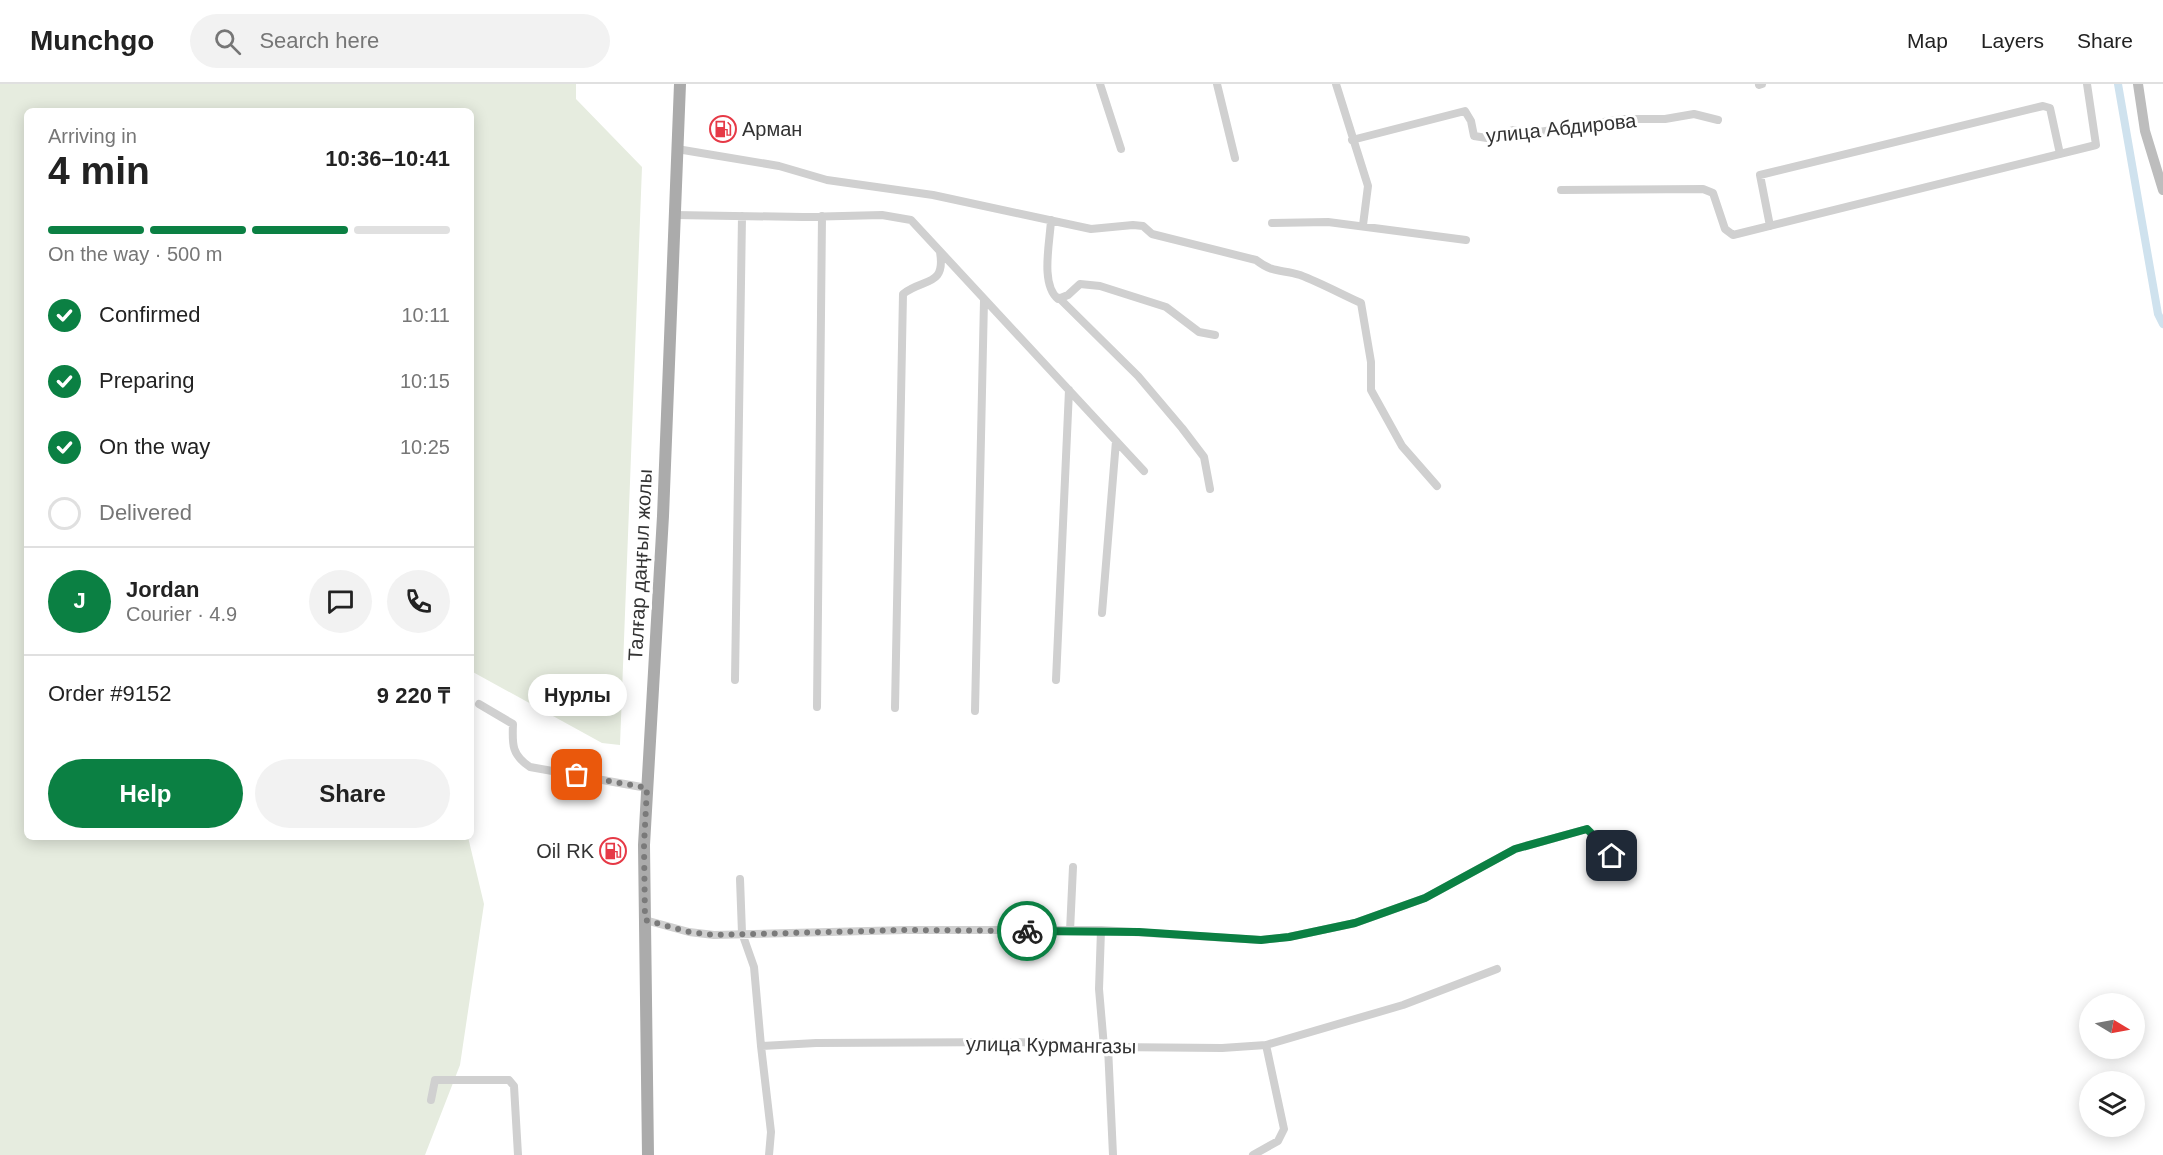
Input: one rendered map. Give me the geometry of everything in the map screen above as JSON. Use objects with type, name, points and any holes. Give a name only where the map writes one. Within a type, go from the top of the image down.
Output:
[{"type":"main road","name":"Талғар даңғыл жолы","points":[[648,1155],[644,845],[663,516],[680,84]]},
{"type":"main road","points":[[2138,84],[2145,131],[2163,190]]},
{"type":"street","points":[[1100,84],[1121,149]]},
{"type":"street","points":[[1216,84],[1235,158]]},
{"type":"street","points":[[1336,84],[1368,186],[1363,225]]},
{"type":"street","points":[[1562,190],[1703,189],[1713,193],[1725,229],[1733,234],[2096,145],[2087,84]]},
{"type":"street","points":[[1770,226],[1760,175],[1811,162],[2043,106],[2050,108],[2060,154]]},
{"type":"street","name":"улица Абдирова","points":[[1352,140],[1465,111],[1471,121],[1474,136],[1487,138],[1514,130],[1539,132],[1623,119],[1665,119],[1694,114],[1718,120]]},
{"type":"street","points":[[677,144],[779,166],[827,180],[933,195],[1091,229],[1143,226],[1152,234],[1257,260],[1267,269],[1279,273],[1299,275],[1361,303],[1371,362],[1371,390],[1402,446],[1437,486]]},
{"type":"street","points":[[674,215],[882,215],[911,220],[1144,471]]},
{"type":"street","points":[[735,680],[741,216]]},
{"type":"street","points":[[817,707],[822,216]]},
{"type":"street","points":[[1051,220],[1049,282],[1052,293],[1138,376],[1182,428],[1204,457],[1210,489]]},
{"type":"street","points":[[1272,223],[1329,222],[1466,240]]},
{"type":"street","points":[[895,708],[903,294],[937,277],[941,269],[940,250]]},
{"type":"street","points":[[1059,298],[1068,295],[1080,284],[1100,286],[1166,306],[1199,332],[1215,335]]},
{"type":"street","points":[[975,711],[984,300]]},
{"type":"street","points":[[1056,680],[1069,390]]},
{"type":"street","points":[[1102,613],[1116,441]]},
{"type":"street","points":[[479,704],[513,724],[512,747],[518,759],[530,767],[647,788]]},
{"type":"street","points":[[645,920],[689,932],[714,935],[1101,930],[1261,940],[1289,937],[1355,923],[1425,898],[1515,849],[1549,837],[1587,829],[1595,837],[1602,854],[1612,856]]},
{"type":"street","points":[[1070,931],[1073,867]]},
{"type":"street","points":[[740,879],[742,933],[754,967],[771,1132],[770,1155]]},
{"type":"street","points":[[1101,930],[1100,989],[1113,1155]]},
{"type":"street","name":"улица Курмангазы","points":[[761,1046],[816,1043],[1019,1042],[1106,1047],[1222,1048],[1266,1045],[1403,1005],[1497,969]]},
{"type":"street","points":[[1253,1155],[1278,1142],[1284,1129],[1266,1045]]},
{"type":"street","points":[[431,1100],[435,1080],[509,1080],[514,1086],[518,1155]]},
{"type":"shaded area","points":[[0,84],[576,84],[576,99],[642,167],[620,745],[602,743],[474,673],[474,108],[24,108],[24,840],[469,840],[484,904],[460,1065],[425,1155],[0,1155]]},
{"type":"waterway","points":[[2118,84],[2158,314],[2163,324]]},
{"type":"way so far","points":[[577,775],[647,788],[644,845],[645,920],[689,932],[714,935],[906,930],[1027,931]]},
{"type":"place","name":"Арман","points":[[723,129]]},
{"type":"place","name":"Нурлы","points":[[577,775]]},
{"type":"place","name":"Oil RK","points":[[613,851]]},
{"type":"route","points":[[1027,931],[1101,930],[1261,940],[1289,937],[1355,923],[1425,898],[1462,880],[1515,849],[1549,837],[1587,829],[1595,837],[1602,854],[1612,856]]}]
